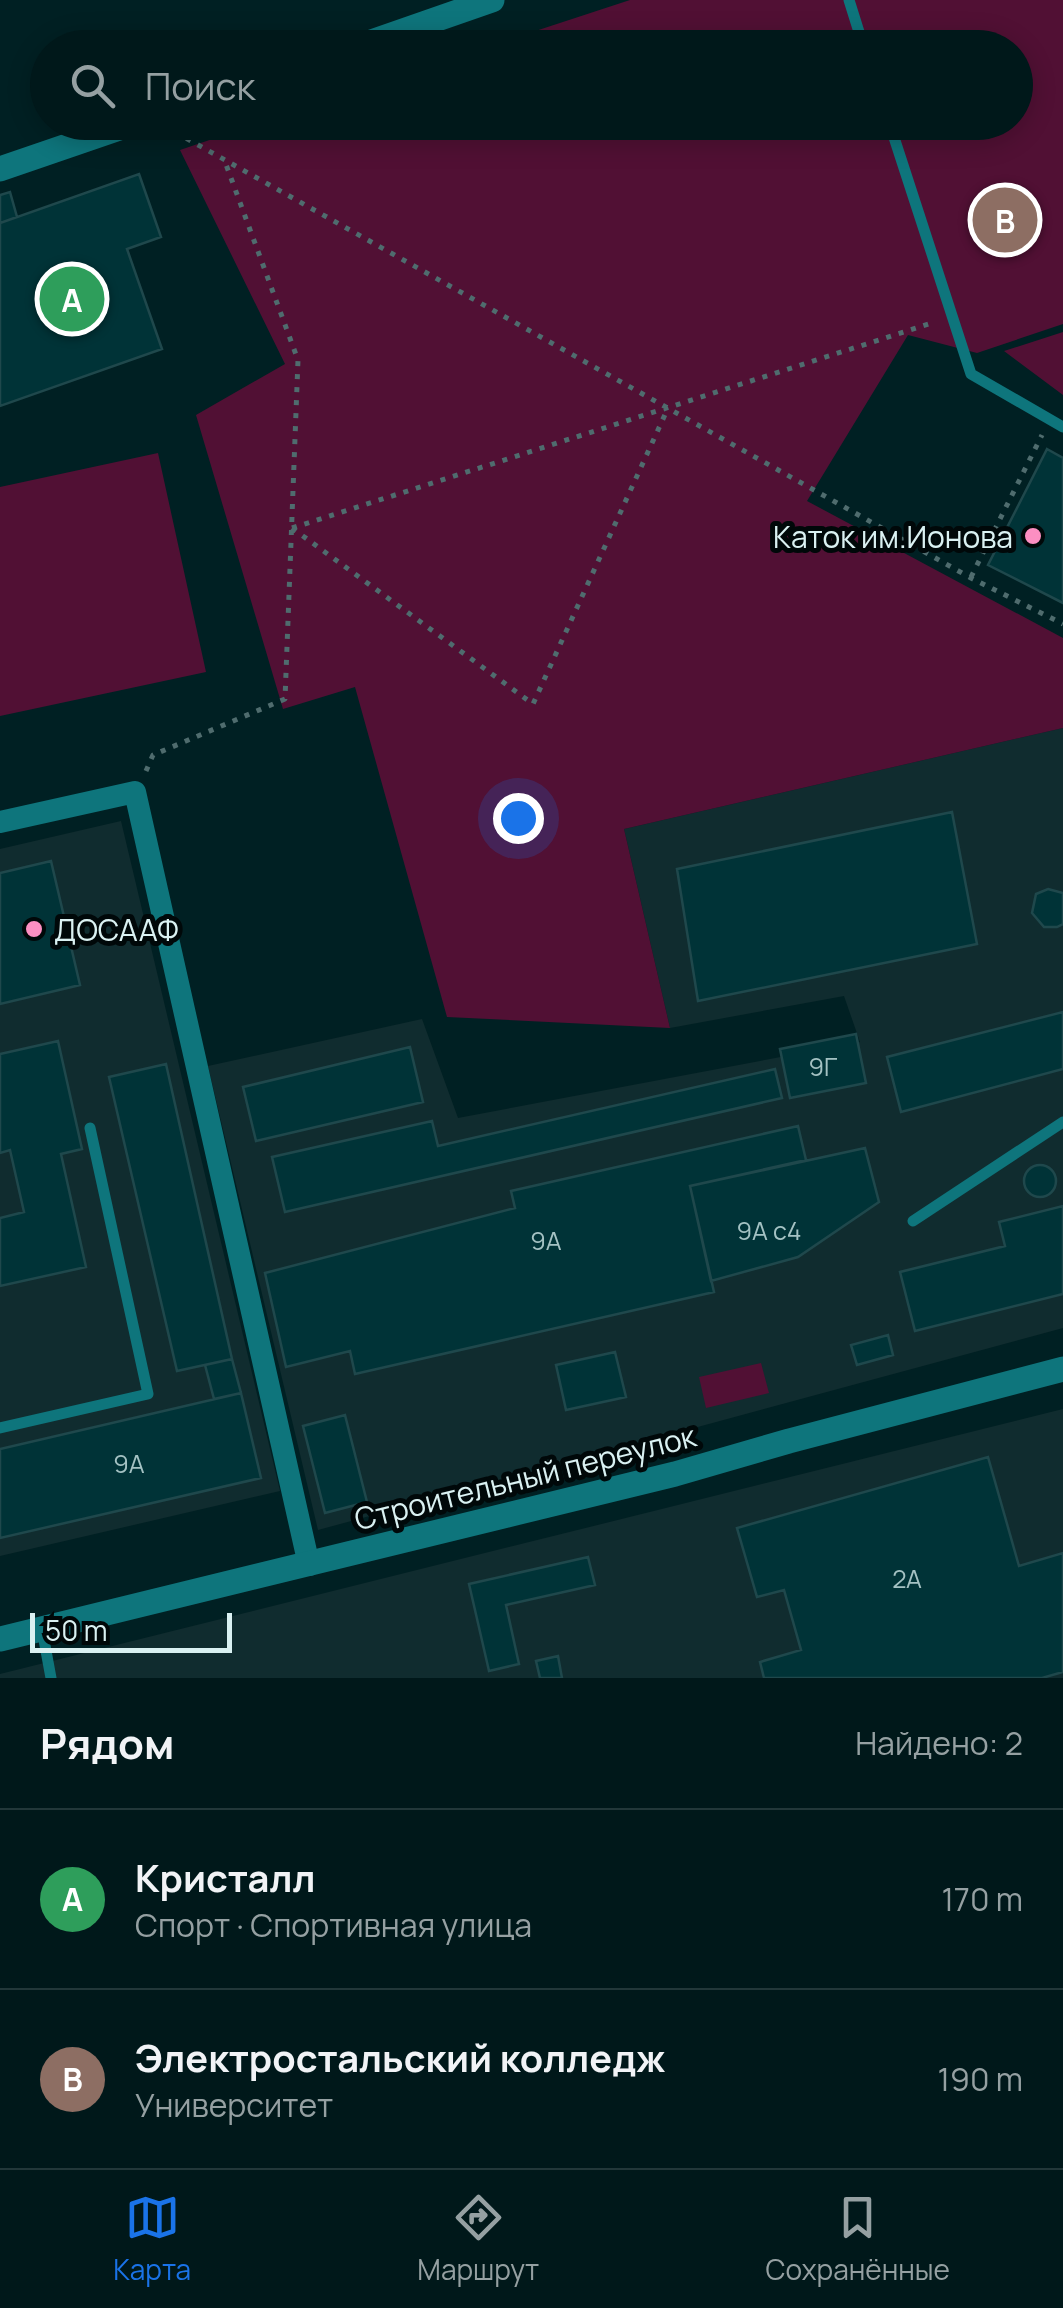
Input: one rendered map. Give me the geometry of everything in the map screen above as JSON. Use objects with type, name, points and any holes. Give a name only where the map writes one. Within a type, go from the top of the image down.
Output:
[{"type":"street","points":[[406,30],[492,0]]},
{"type":"street","points":[[0,169],[85,140]]},
{"type":"street","points":[[0,822],[135,792],[309,1565]]},
{"type":"street","name":"Строительный переулок","points":[[0,1639],[675,1474],[788,1440],[1063,1369]]},
{"type":"lane","points":[[848,0],[858,30]]},
{"type":"lane","points":[[895,140],[971,374],[1063,427]]},
{"type":"lane","points":[[912,1221],[1063,1122]]},
{"type":"lane","points":[[0,1428],[148,1394],[90,1128]]},
{"type":"lane","points":[[42,1629],[51,1678]]},
{"type":"path","points":[[190,140],[971,578],[1063,624]]},
{"type":"path","points":[[135,792],[153,756],[285,698],[298,360],[224,159]]},
{"type":"path","points":[[292,528],[935,322]]},
{"type":"path","points":[[292,528],[533,704],[668,408]]},
{"type":"shaded area","points":[[630,0],[1063,0],[1063,324],[977,353],[908,335],[807,501],[1063,638],[1063,728],[624,829],[670,1028],[447,1017],[355,687],[283,709],[196,415],[285,364],[180,150],[210,140],[1033,140],[1033,30],[539,30]]},
{"type":"shaded area","points":[[1063,332],[1063,395],[1004,351]]},
{"type":"shaded area","points":[[158,453],[206,672],[0,716],[0,487]]},
{"type":"shaded area","points":[[1063,728],[1063,1328],[318,1530],[208,1066],[422,1019],[458,1118],[860,1042],[844,996],[670,1028],[624,829]]},
{"type":"shaded area","points":[[121,821],[280,1491],[0,1556],[0,849]]},
{"type":"shaded area","points":[[761,1363],[769,1393],[706,1408],[699,1377]]},
{"type":"shaded area","points":[[1063,1409],[1063,1678],[0,1678],[0,1674]]},
{"type":"building","points":[[139,174],[161,237],[127,249],[162,349],[0,406],[0,223]]},
{"type":"building","points":[[10,192],[17,217],[0,223],[0,195]]},
{"type":"building","name":"Каток им.Ионова","points":[[1047,449],[1063,458],[1063,603],[988,565]]},
{"type":"building","points":[[952,812],[977,944],[698,1001],[677,869]]},
{"type":"building","name":"ДОСААФ","points":[[51,861],[80,985],[0,1004],[0,873]]},
{"type":"building","points":[[1048,889],[1063,893],[1063,924],[1057,927],[1044,927],[1032,913],[1036,894]]},
{"type":"building","points":[[1063,1012],[1063,1069],[901,1112],[887,1057]]},
{"type":"building","points":[[856,1034],[866,1083],[790,1098],[780,1049]]},
{"type":"building","points":[[58,1041],[82,1149],[61,1154],[86,1267],[0,1286],[0,1218],[24,1212],[10,1150],[0,1153],[0,1054]]},
{"type":"building","points":[[410,1047],[423,1102],[256,1141],[243,1087]]},
{"type":"building","points":[[166,1064],[232,1359],[177,1371],[109,1077]]},
{"type":"building","points":[[775,1069],[782,1098],[285,1212],[272,1157],[432,1121],[438,1146]]},
{"type":"building","points":[[798,1126],[806,1160],[690,1186],[714,1292],[355,1374],[350,1351],[286,1367],[265,1273],[515,1208],[511,1191]]},
{"type":"building","points":[[865,1148],[879,1202],[798,1257],[711,1281],[690,1186]]},
{"type":"building","points":[[1040,1165],[1051,1170],[1056,1181],[1051,1192],[1040,1197],[1029,1192],[1024,1181],[1029,1170]]},
{"type":"building","points":[[1063,1206],[1063,1294],[915,1331],[900,1272],[1005,1246],[999,1222]]},
{"type":"building","points":[[888,1335],[893,1355],[857,1365],[851,1345]]},
{"type":"building","points":[[615,1352],[626,1397],[566,1410],[556,1365]]},
{"type":"building","points":[[232,1359],[241,1393],[214,1399],[205,1365]]},
{"type":"building","points":[[241,1393],[261,1478],[0,1538],[0,1449]]},
{"type":"building","points":[[345,1415],[367,1502],[325,1513],[303,1426]]},
{"type":"building","points":[[988,1457],[1019,1566],[1063,1553],[1063,1672],[1042,1678],[764,1678],[760,1662],[801,1650],[784,1590],[757,1597],[737,1528]]},
{"type":"building","points":[[588,1557],[595,1585],[506,1605],[519,1664],[489,1671],[469,1584]]},
{"type":"building","points":[[558,1656],[562,1678],[540,1678],[536,1661]]},
{"type":"place","name":"Электростальский колледж","points":[[1005,220]]},
{"type":"place","name":"Кристалл","points":[[72,299]]},
{"type":"place","name":"Каток им.Ионова","points":[[1033,536]]},
{"type":"place","name":"ДОСААФ","points":[[34,929]]}]
